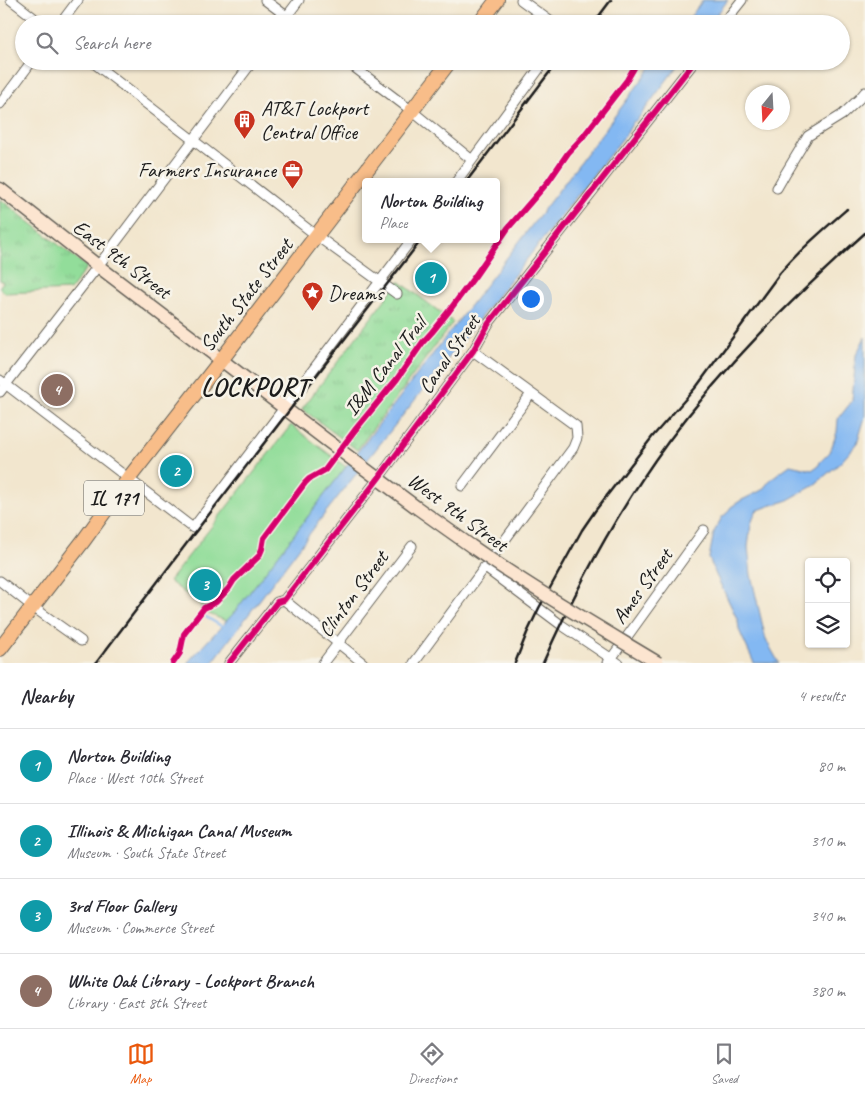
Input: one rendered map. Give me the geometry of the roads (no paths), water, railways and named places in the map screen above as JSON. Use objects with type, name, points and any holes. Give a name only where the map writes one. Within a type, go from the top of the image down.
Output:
[{"type":"main road","points":[[486,15],[497,0]]},
{"type":"main road","name":"South State Street","points":[[0,649],[443,70]]},
{"type":"main road","name":"East 9th Street","points":[[0,189],[222,360]]},
{"type":"main road","name":"West 9th Street","points":[[222,360],[378,479],[508,572],[658,663]]},
{"type":"street","points":[[11,0],[30,15]]},
{"type":"street","points":[[67,15],[78,0]]},
{"type":"street","points":[[265,0],[279,15]]},
{"type":"street","points":[[288,15],[299,0]]},
{"type":"street","points":[[521,0],[542,15]]},
{"type":"street","points":[[730,15],[742,0]]},
{"type":"street","points":[[0,104],[25,70]]},
{"type":"street","points":[[103,70],[317,236],[397,294]]},
{"type":"street","points":[[246,70],[98,266],[2,385],[129,478],[193,528],[409,243]]},
{"type":"street","points":[[358,70],[472,160]]},
{"type":"street","points":[[459,178],[538,70]]},
{"type":"street","name":"Canal Street","points":[[229,663],[277,602],[284,600],[378,479],[473,351],[490,323],[688,70]]},
{"type":"street","points":[[777,188],[808,136],[842,115],[865,92]]},
{"type":"street","points":[[414,663],[574,448],[577,438],[576,426],[473,351]]},
{"type":"street","points":[[462,486],[531,394]]},
{"type":"street","name":"Ames Street","points":[[612,661],[704,530]]},
{"type":"street","name":"Clinton Street","points":[[323,663],[412,546]]},
{"type":"street","name":"West 9th Street","points":[[484,567],[612,661]]},
{"type":"street","points":[[0,581],[82,641]]},
{"type":"street","points":[[284,600],[363,663]]},
{"type":"water","points":[[703,0],[728,0],[717,15],[692,15]]},
{"type":"water","points":[[649,70],[674,70],[637,120],[633,122],[627,133],[326,512],[212,663],[187,663],[233,614]]},
{"type":"water","points":[[865,337],[865,417],[857,444],[840,463],[813,486],[786,501],[756,511],[751,524],[748,547],[751,575],[766,640],[779,663],[754,663],[739,630],[738,621],[709,558],[714,532],[722,517],[731,507],[762,490],[772,478],[790,465],[812,470],[830,452],[837,432],[838,419],[852,401],[856,355]]},
{"type":"waterway","points":[[201,614],[223,627]]},
{"type":"railway","points":[[600,15],[611,0]]},
{"type":"railway","points":[[469,178],[551,70]]},
{"type":"railway","points":[[515,663],[539,608],[582,530],[595,511],[653,436],[697,386],[780,273],[804,248],[847,209]]},
{"type":"railway","points":[[543,663],[584,577],[615,522],[668,442],[713,386],[761,333],[865,233]]},
{"type":"railway","points":[[96,663],[419,243]]},
{"type":"place","name":"AT&T Lockport Central Office","points":[[245,139]]},
{"type":"place","name":"Farmers Insurance","points":[[292,189]]},
{"type":"place","name":"Norton Building","points":[[431,278]]},
{"type":"place","name":"Dreams","points":[[312,312]]},
{"type":"place","name":"White Oak Library - Lockport Branch","points":[[57,390]]},
{"type":"place","name":"Illinois & Michigan Canal Museum","points":[[176,471]]},
{"type":"place","name":"3rd Floor Gallery","points":[[205,585]]},
{"type":"district","name":"LOCKPORT","points":[[255,386]]}]
